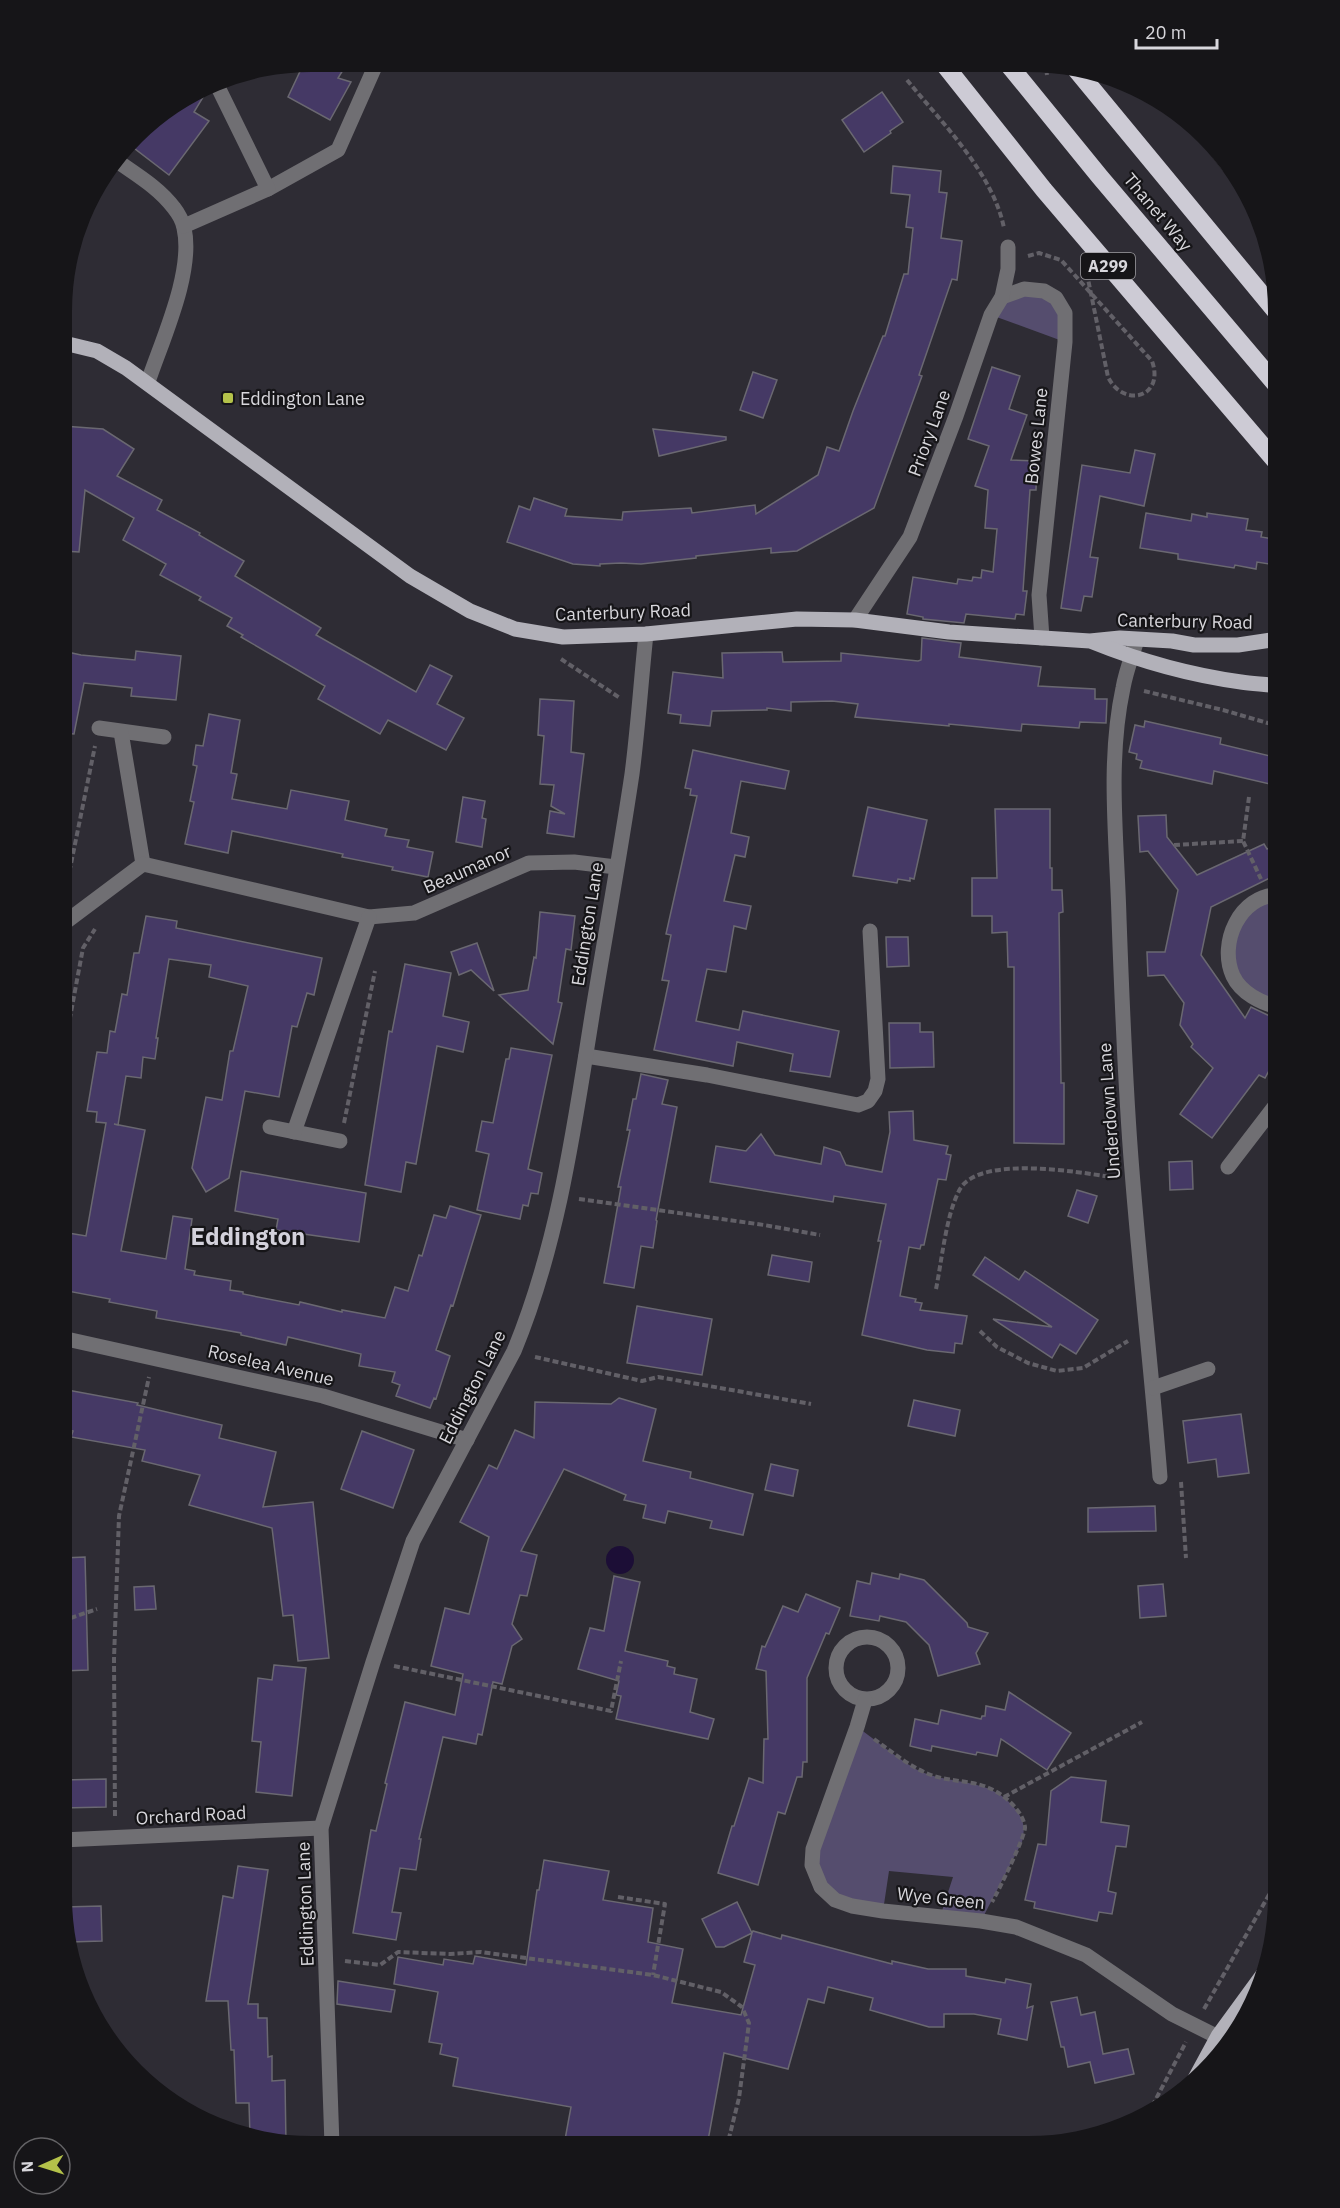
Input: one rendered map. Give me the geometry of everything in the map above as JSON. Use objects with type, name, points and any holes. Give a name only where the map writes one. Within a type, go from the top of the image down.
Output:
[{"type":"highway","name":"A299","points":[[950,72],[1044,190],[1268,452]]},
{"type":"highway","name":"Thanet Way","points":[[1015,72],[1268,375]]},
{"type":"highway","name":"Thanet Way","points":[[1084,79],[1267,301]]},
{"type":"main road","name":"Canterbury Road","points":[[72,345],[97,351],[148,382],[410,576],[470,611],[515,629],[563,637],[646,634],[796,619],[855,620],[949,632],[1090,641],[1120,638],[1172,641],[1194,645],[1238,645],[1268,640]]},
{"type":"main road","name":"Canterbury Road","points":[[1090,641],[1131,658],[1183,672],[1268,685]]},
{"type":"street","points":[[184,226],[268,189],[338,150],[373,72]]},
{"type":"street","points":[[220,90],[268,189]]},
{"type":"street","points":[[122,165],[159,191],[174,208],[184,226],[186,255],[178,297],[148,382]]},
{"type":"street","name":"Priory Lane","points":[[855,620],[910,537],[992,315],[1002,297],[1008,269],[1008,247]]},
{"type":"street","name":"Bowes Lane","points":[[1002,297],[1024,288],[1044,291],[1056,298],[1065,313],[1065,342],[1039,595],[1042,638]]},
{"type":"street","name":"Eddington Lane","points":[[332,2136],[321,1828],[372,1662],[413,1541],[514,1351],[542,1271],[560,1197],[586,1056],[632,773],[646,634]]},
{"type":"street","name":"Underdown Lane","points":[[1137,640],[1123,686],[1114,767],[1122,995],[1133,1181],[1154,1388],[1160,1477]]},
{"type":"street","points":[[99,728],[164,737]]},
{"type":"street","points":[[72,917],[143,864],[121,732]]},
{"type":"street","name":"Beaumanor","points":[[143,864],[369,917],[414,913],[529,863],[574,862],[616,867]]},
{"type":"street","points":[[1268,897],[1251,903],[1235,922],[1228,949],[1233,976],[1247,994],[1268,1002]]},
{"type":"street","points":[[294,1132],[369,917]]},
{"type":"street","points":[[586,1056],[707,1075],[858,1105],[868,1101],[875,1091],[879,1065],[870,931]]},
{"type":"street","points":[[1228,1167],[1268,1115]]},
{"type":"street","points":[[270,1127],[340,1141]]},
{"type":"street","name":"Roselea Avenue","points":[[72,1340],[323,1396],[468,1440]]},
{"type":"street","points":[[1154,1388],[1208,1369]]},
{"type":"street","points":[[867,1636],[887,1643],[898,1660],[899,1671],[896,1681],[882,1696],[865,1700],[844,1689],[838,1680],[836,1670],[837,1660],[848,1643],[867,1636]]},
{"type":"street","name":"Wye Green","points":[[865,1700],[813,1850],[812,1864],[821,1887],[835,1900],[852,1906],[1016,1927],[1086,1955],[1172,2014],[1221,2039]]},
{"type":"street","name":"Orchard Road","points":[[72,1840],[321,1828]]},
{"type":"path","points":[[908,80],[984,179],[1000,207],[1008,247]]},
{"type":"path","points":[[1039,253],[1061,260],[1152,361],[1156,373],[1153,386],[1141,395]]},
{"type":"path","points":[[553,654],[638,710]]},
{"type":"path","points":[[1123,686],[1268,723]]},
{"type":"path","points":[[72,858],[99,728]]},
{"type":"path","points":[[1250,797],[1243,841],[1268,885]]},
{"type":"path","points":[[1174,845],[1243,841]]},
{"type":"path","points":[[72,1007],[83,948],[112,901],[111,888]]},
{"type":"path","points":[[340,1141],[377,960]]},
{"type":"path","points":[[936,1288],[950,1219],[961,1188],[978,1175],[1013,1168],[1054,1170],[1133,1181]]},
{"type":"path","points":[[560,1197],[820,1235]]},
{"type":"path","points":[[980,1331],[997,1347],[1028,1363],[1057,1371],[1083,1368],[1147,1329]]},
{"type":"path","points":[[514,1351],[642,1381],[658,1377],[811,1404]]},
{"type":"path","points":[[115,1838],[114,1659],[118,1516],[154,1357]]},
{"type":"path","points":[[1160,1477],[1180,1475],[1186,1558]]},
{"type":"path","points":[[72,1618],[97,1609]]},
{"type":"path","points":[[372,1662],[610,1711],[621,1661]]},
{"type":"path","points":[[1004,1797],[1142,1722]]},
{"type":"path","points":[[857,1727],[914,1768],[934,1776],[989,1787],[1004,1797],[1018,1812],[1025,1828],[1022,1842],[981,1921]]},
{"type":"path","points":[[618,1897],[665,1904],[652,1975]]},
{"type":"path","points":[[1156,2100],[1268,1897]]},
{"type":"path","points":[[327,1959],[380,1965],[398,1952],[450,1954],[481,1952],[652,1975],[722,1992],[742,2007],[749,2023],[739,2098],[730,2136]]},
{"type":"shaded area","points":[[1013,292],[1056,298],[1065,342],[991,315]]},
{"type":"shaded area","points":[[1268,901],[1268,1000],[1233,976],[1235,922]]},
{"type":"shaded area","points":[[620,1546],[630,1550],[634,1560],[630,1570],[620,1574],[610,1570],[606,1560],[610,1550]]},
{"type":"shaded area","points":[[857,1727],[914,1768],[926,1774],[989,1789],[1001,1795],[1018,1813],[1024,1831],[1022,1842],[981,1921],[940,1917],[953,1877],[889,1871],[883,1911],[835,1900],[812,1859]]},
{"type":"building","points":[[342,72],[338,78],[351,82],[330,120],[288,97],[299,73]]},
{"type":"building","points":[[882,92],[903,122],[864,152],[842,120]]},
{"type":"building","points":[[202,98],[194,112],[209,121],[169,175],[135,149],[166,121]]},
{"type":"building","points":[[893,166],[941,171],[939,192],[947,193],[941,238],[962,241],[957,280],[952,279],[919,375],[922,376],[874,508],[797,551],[771,553],[771,548],[641,564],[600,564],[600,566],[573,564],[507,542],[519,506],[530,510],[534,498],[567,509],[565,516],[622,520],[623,512],[691,508],[692,513],[755,505],[756,514],[818,475],[827,447],[839,451],[883,336],[885,336],[904,274],[908,274],[913,228],[906,227],[910,195],[891,193]]},
{"type":"building","points":[[992,367],[1020,376],[1009,409],[1027,415],[1011,460],[1037,461],[1036,490],[1030,490],[1023,591],[1027,591],[1024,615],[1016,614],[1015,619],[966,614],[964,623],[923,619],[923,617],[907,614],[913,577],[957,584],[958,579],[972,581],[973,577],[981,578],[982,570],[993,572],[997,529],[985,528],[988,490],[975,486],[989,446],[968,439]]},
{"type":"building","points":[[753,372],[777,380],[763,418],[740,410]]},
{"type":"building","points":[[72,427],[103,429],[134,449],[117,476],[162,500],[157,510],[200,533],[199,535],[244,561],[235,576],[321,628],[316,635],[416,692],[430,665],[452,676],[437,704],[464,718],[446,750],[388,720],[380,734],[318,699],[325,686],[241,637],[243,635],[227,626],[232,618],[199,600],[201,597],[160,575],[166,564],[123,540],[134,518],[85,490],[79,552],[72,552]]},
{"type":"building","points":[[653,429],[726,437],[726,440],[659,456]]},
{"type":"building","points":[[1135,450],[1155,454],[1144,506],[1100,496],[1090,557],[1098,558],[1092,597],[1084,596],[1081,611],[1061,608],[1082,465],[1130,473]]},
{"type":"building","points":[[1146,513],[1191,521],[1192,514],[1207,517],[1207,513],[1248,519],[1246,530],[1262,532],[1261,537],[1268,538],[1268,564],[1257,562],[1256,569],[1235,565],[1234,568],[1178,559],[1178,554],[1140,548]]},
{"type":"building","points":[[922,638],[961,643],[959,657],[1041,667],[1038,686],[1095,689],[1095,699],[1107,699],[1106,723],[1080,722],[1079,728],[1022,724],[1021,731],[949,724],[949,726],[855,717],[858,704],[832,701],[791,702],[791,711],[767,708],[767,710],[712,711],[710,726],[680,723],[681,715],[668,713],[673,672],[723,678],[722,653],[782,652],[783,662],[841,661],[841,653],[918,661],[921,660]]},
{"type":"building","points":[[136,651],[181,656],[176,700],[131,696],[132,688],[84,683],[74,734],[72,734],[72,653],[135,660]]},
{"type":"building","points":[[540,699],[574,701],[571,752],[584,754],[574,837],[547,833],[550,811],[565,814],[551,806],[554,785],[540,784],[544,736],[538,735]]},
{"type":"building","points":[[209,714],[240,720],[231,773],[237,774],[232,799],[287,809],[291,790],[349,801],[345,820],[387,829],[385,836],[409,840],[407,847],[433,852],[428,877],[392,870],[393,867],[342,857],[343,854],[232,831],[228,853],[185,844],[194,802],[190,801],[197,766],[193,765],[196,745],[203,746]]},
{"type":"building","points":[[1145,721],[1221,738],[1220,744],[1268,756],[1268,784],[1214,771],[1212,784],[1140,768],[1142,761],[1136,759],[1137,754],[1129,752],[1135,725],[1144,727]]},
{"type":"building","points":[[693,750],[789,771],[785,789],[741,781],[731,833],[749,837],[745,857],[735,855],[724,901],[751,906],[746,929],[734,926],[726,972],[707,969],[696,1021],[739,1030],[743,1011],[839,1031],[830,1077],[790,1071],[793,1054],[737,1042],[733,1066],[654,1050],[669,981],[662,980],[671,935],[666,934],[697,796],[690,795],[691,789],[685,788]]},
{"type":"building","points":[[463,797],[485,801],[482,818],[486,819],[482,847],[456,842]]},
{"type":"building","points":[[868,807],[927,820],[914,879],[910,878],[910,881],[898,879],[897,883],[853,876]]},
{"type":"building","points":[[995,809],[1050,809],[1052,890],[1062,890],[1063,912],[1059,913],[1064,1144],[1014,1143],[1014,967],[1008,967],[1007,932],[992,933],[992,916],[972,916],[972,878],[997,878]]},
{"type":"building","points":[[1166,815],[1167,837],[1197,875],[1264,844],[1268,849],[1268,879],[1211,907],[1201,955],[1245,1018],[1251,1007],[1268,1015],[1268,1072],[1265,1078],[1259,1075],[1212,1138],[1180,1114],[1213,1068],[1191,1047],[1193,1044],[1180,1025],[1184,1003],[1164,975],[1148,976],[1147,952],[1165,952],[1178,890],[1148,851],[1140,852],[1138,816]]},
{"type":"building","points":[[540,912],[575,916],[571,950],[566,949],[558,1002],[562,1003],[553,1044],[499,995],[528,990],[534,957],[536,958]]},
{"type":"building","points":[[146,916],[177,921],[176,928],[322,958],[314,995],[307,993],[297,1027],[292,1026],[279,1097],[245,1091],[229,1178],[206,1192],[192,1168],[206,1097],[222,1100],[230,1051],[233,1051],[248,986],[209,977],[211,965],[169,959],[156,1038],[158,1038],[155,1059],[143,1057],[141,1078],[126,1076],[118,1125],[145,1130],[121,1251],[166,1259],[173,1216],[192,1219],[185,1269],[195,1271],[194,1275],[231,1281],[230,1290],[243,1292],[243,1294],[385,1318],[395,1287],[408,1291],[419,1255],[422,1256],[434,1215],[446,1218],[450,1206],[481,1215],[453,1306],[451,1305],[436,1350],[450,1356],[436,1399],[434,1398],[430,1408],[396,1396],[400,1385],[392,1382],[395,1372],[359,1366],[361,1354],[288,1337],[286,1345],[241,1335],[241,1333],[156,1318],[157,1311],[72,1292],[72,1234],[86,1236],[106,1123],[96,1122],[97,1112],[87,1111],[97,1052],[107,1053],[110,1031],[115,1032],[122,994],[127,995],[134,953],[139,953]]},
{"type":"building","points":[[886,937],[908,937],[909,966],[887,967]]},
{"type":"building","points":[[477,943],[494,991],[471,970],[459,975],[451,952]]},
{"type":"building","points":[[405,964],[451,973],[443,1016],[469,1022],[463,1052],[437,1046],[416,1164],[406,1162],[401,1192],[365,1185],[389,1031],[392,1032]]},
{"type":"building","points":[[889,1023],[920,1023],[920,1032],[933,1032],[934,1067],[890,1068]]},
{"type":"building","points":[[511,1048],[552,1055],[528,1169],[542,1173],[538,1194],[531,1193],[528,1206],[523,1205],[520,1219],[477,1210],[489,1154],[476,1151],[482,1121],[493,1123],[506,1059],[509,1059]]},
{"type":"building","points":[[641,1074],[668,1080],[662,1104],[677,1107],[653,1248],[641,1246],[634,1288],[604,1283],[621,1187],[618,1187],[630,1130],[627,1130]]},
{"type":"building","points":[[913,1111],[914,1140],[948,1146],[946,1154],[951,1155],[946,1180],[938,1179],[924,1245],[921,1245],[920,1249],[909,1247],[900,1296],[916,1299],[915,1302],[922,1303],[920,1310],[967,1316],[962,1344],[955,1343],[954,1353],[927,1350],[862,1335],[886,1204],[834,1196],[833,1202],[710,1182],[716,1146],[746,1151],[761,1134],[775,1155],[821,1164],[824,1147],[840,1152],[846,1165],[882,1172],[890,1132],[889,1112]]},
{"type":"building","points":[[1192,1161],[1193,1189],[1170,1190],[1169,1162]]},
{"type":"building","points":[[241,1171],[366,1193],[359,1242],[276,1230],[278,1219],[235,1211]]},
{"type":"building","points":[[1077,1190],[1097,1196],[1088,1223],[1068,1216]]},
{"type":"building","points":[[772,1255],[812,1262],[809,1282],[768,1275]]},
{"type":"building","points":[[985,1257],[1019,1280],[1025,1271],[1098,1320],[1076,1354],[1060,1344],[1052,1358],[993,1319],[1052,1327],[973,1275]]},
{"type":"building","points":[[637,1306],[712,1319],[702,1375],[627,1363]]},
{"type":"building","points":[[72,1391],[138,1403],[137,1405],[222,1425],[219,1438],[276,1452],[263,1507],[313,1502],[329,1658],[298,1661],[293,1615],[283,1616],[272,1528],[189,1505],[200,1475],[142,1461],[145,1450],[72,1437]]},
{"type":"building","points":[[619,1398],[656,1409],[643,1461],[691,1472],[690,1478],[753,1494],[743,1535],[710,1528],[712,1521],[668,1511],[665,1523],[643,1518],[646,1505],[624,1500],[626,1495],[564,1469],[521,1551],[537,1555],[527,1596],[520,1595],[512,1624],[522,1639],[512,1646],[502,1684],[493,1682],[482,1735],[478,1734],[476,1744],[443,1737],[419,1839],[421,1839],[416,1870],[400,1868],[392,1912],[401,1913],[396,1940],[353,1933],[371,1830],[376,1831],[405,1702],[455,1715],[463,1674],[431,1666],[445,1608],[469,1614],[489,1537],[460,1522],[489,1465],[497,1469],[515,1430],[534,1438],[535,1402],[611,1404]]},
{"type":"building","points":[[914,1400],[960,1410],[955,1436],[908,1426]]},
{"type":"building","points":[[1241,1414],[1249,1473],[1218,1477],[1216,1459],[1188,1463],[1183,1421]]},
{"type":"building","points":[[362,1431],[414,1450],[393,1508],[341,1489]]},
{"type":"building","points":[[771,1464],[798,1470],[793,1496],[765,1490]]},
{"type":"building","points":[[1155,1506],[1156,1531],[1088,1532],[1088,1508]]},
{"type":"building","points":[[85,1557],[88,1670],[72,1671],[72,1558]]},
{"type":"building","points":[[872,1573],[899,1579],[900,1574],[924,1580],[967,1623],[968,1627],[988,1633],[976,1653],[980,1664],[938,1676],[929,1645],[906,1622],[880,1616],[879,1621],[850,1616],[857,1581],[870,1584]]},
{"type":"building","points":[[614,1576],[640,1582],[625,1651],[668,1661],[667,1666],[675,1668],[674,1674],[697,1679],[690,1712],[714,1719],[708,1739],[616,1719],[621,1696],[616,1695],[619,1681],[578,1669],[590,1628],[604,1631]]},
{"type":"building","points":[[1163,1584],[1166,1616],[1140,1618],[1138,1586]]},
{"type":"building","points":[[154,1586],[156,1609],[135,1610],[134,1587]]},
{"type":"building","points":[[806,1594],[840,1608],[829,1634],[826,1633],[807,1678],[807,1762],[803,1762],[802,1777],[797,1777],[785,1814],[778,1812],[758,1885],[718,1873],[749,1778],[763,1783],[764,1739],[768,1739],[766,1671],[756,1669],[762,1646],[765,1647],[783,1606],[798,1612]]},
{"type":"building","points":[[274,1665],[306,1668],[292,1796],[256,1792],[261,1742],[252,1741],[258,1678],[272,1680]]},
{"type":"building","points":[[1009,1692],[1071,1733],[1047,1770],[1001,1739],[997,1756],[977,1752],[976,1755],[932,1746],[931,1751],[910,1746],[915,1719],[938,1724],[941,1710],[981,1719],[985,1716],[986,1706],[1005,1710]]},
{"type":"building","points":[[1071,1777],[1106,1781],[1101,1822],[1129,1826],[1126,1847],[1116,1846],[1108,1891],[1116,1893],[1112,1914],[1099,1912],[1097,1921],[1034,1908],[1035,1902],[1025,1900],[1038,1844],[1046,1845],[1051,1791]]},
{"type":"building","points":[[106,1779],[106,1807],[72,1808],[72,1780]]},
{"type":"building","points":[[544,1860],[609,1871],[603,1900],[653,1908],[648,1942],[683,1949],[672,2003],[741,2015],[755,1965],[744,1962],[753,1931],[781,1939],[782,1935],[892,1964],[892,1961],[928,1969],[966,1969],[966,1976],[1005,1983],[1006,1979],[1031,1984],[1027,2008],[1033,2006],[1027,2040],[998,2034],[1001,2019],[974,2014],[944,2014],[944,2027],[929,2027],[870,2010],[873,1998],[828,1987],[824,2003],[808,1999],[788,2069],[724,2053],[709,2136],[566,2136],[571,2107],[453,2086],[458,2058],[440,2054],[442,2044],[429,2042],[438,1992],[394,1984],[398,1957],[443,1965],[444,1959],[473,1964],[475,1956],[526,1965],[537,1890],[539,1890]]},
{"type":"building","points":[[238,1866],[268,1870],[248,2004],[258,2004],[258,2018],[267,2018],[268,2057],[272,2056],[272,2081],[285,2080],[286,2134],[250,2128],[249,2103],[236,2103],[234,2050],[231,2050],[228,2001],[206,2001],[223,1896],[233,1898]]},
{"type":"building","points":[[737,1902],[752,1933],[724,1947],[716,1947],[702,1919]]},
{"type":"building","points":[[101,1906],[102,1941],[77,1942],[73,1907]]},
{"type":"building","points":[[338,1981],[395,1990],[391,2012],[337,2004]]},
{"type":"building","points":[[1077,1997],[1081,2015],[1095,2012],[1103,2054],[1128,2049],[1134,2074],[1095,2083],[1090,2062],[1068,2067],[1051,2002]]},
{"type":"place","name":"Eddington Lane","points":[[228,398]]},
{"type":"district","name":"Eddington","points":[[248,1236]]}]
